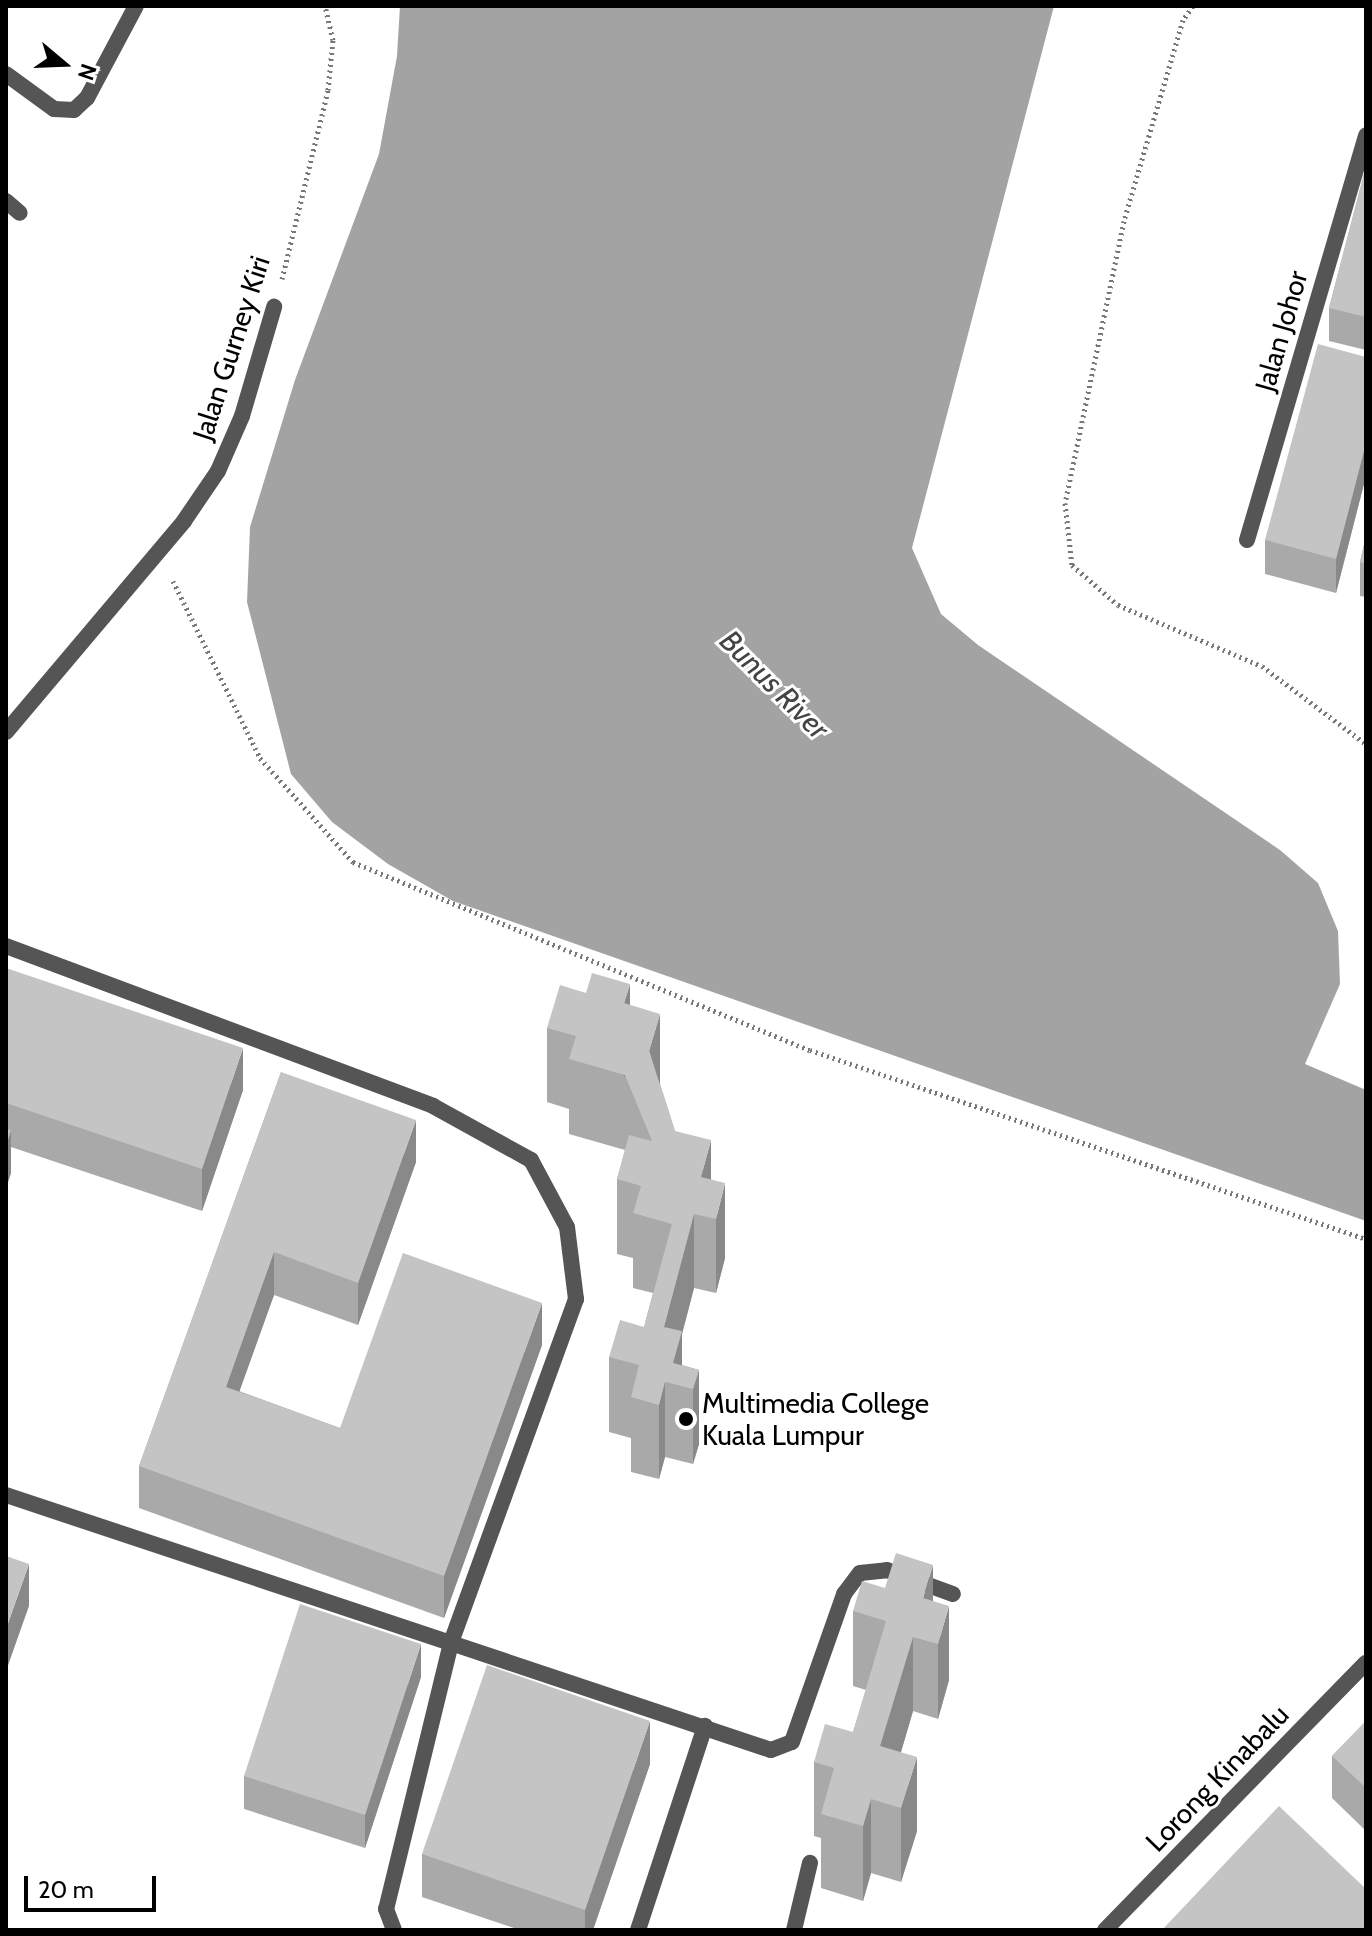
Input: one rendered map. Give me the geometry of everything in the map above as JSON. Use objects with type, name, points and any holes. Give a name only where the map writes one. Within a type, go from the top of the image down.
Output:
[{"type":"street","points":[[6,74],[54,109],[74,110],[87,98],[136,6]]},
{"type":"street","name":"Jalan Johor","points":[[1247,540],[1366,135]]},
{"type":"street","points":[[6,201],[20,213]]},
{"type":"street","name":"Jalan Gurney Kiri","points":[[6,732],[158,552],[218,471],[242,416],[274,307]]},
{"type":"street","points":[[6,946],[433,1106],[531,1160],[567,1227],[576,1299],[451,1643],[386,1909],[394,1930]]},
{"type":"street","points":[[6,1495],[771,1750],[792,1742],[844,1594],[860,1573],[887,1570],[953,1594]]},
{"type":"street","name":"Lorong Kinabalu","points":[[1105,1930],[1366,1663]]},
{"type":"street","points":[[638,1930],[705,1726]]},
{"type":"street","points":[[794,1930],[810,1863]]},
{"type":"path","name":"Jalan Gurney Kiri","points":[[274,307],[328,90],[333,40],[325,6]]},
{"type":"path","points":[[1193,6],[1183,20],[1124,221],[1065,503],[1072,565],[1118,605],[1262,666],[1366,744]]},
{"type":"path","points":[[158,552],[260,758],[353,862],[810,1050],[1366,1239]]},
{"type":"water","name":"Bunus River","points":[[400,6],[1054,6],[912,548],[941,614],[978,645],[1280,850],[1318,883],[1338,931],[1340,984],[1305,1064],[1366,1090],[1366,1221],[453,901],[388,864],[332,822],[291,774],[247,602],[250,527],[295,380],[379,154],[397,56]]},
{"type":"building","points":[[1366,166],[1366,317],[1329,308]]},
{"type":"building","points":[[1318,344],[1366,357],[1366,443],[1336,559],[1265,540]]},
{"type":"building","points":[[1366,536],[1366,564],[1360,562]]},
{"type":"building","points":[[6,968],[243,1048],[202,1169],[6,1103]]},
{"type":"building","points":[[592,973],[630,984],[624,1003],[660,1014],[649,1051],[675,1131],[711,1140],[701,1177],[725,1183],[716,1219],[694,1214],[664,1327],[682,1331],[673,1363],[699,1370],[693,1389],[665,1382],[659,1405],[631,1397],[639,1365],[609,1357],[620,1320],[644,1327],[672,1224],[633,1213],[641,1186],[617,1179],[629,1135],[652,1141],[625,1075],[569,1059],[576,1036],[547,1028],[560,985],[586,993]]},
{"type":"building","points":[[281,1072],[416,1120],[358,1283],[274,1252],[226,1387],[340,1428],[403,1253],[542,1303],[444,1576],[139,1466]]},
{"type":"building","points":[[6,1129],[11,1130],[6,1146]]},
{"type":"building","points":[[896,1553],[933,1565],[923,1598],[949,1606],[938,1644],[913,1637],[880,1746],[917,1757],[901,1808],[871,1799],[863,1826],[821,1814],[834,1768],[814,1762],[825,1724],[853,1732],[886,1621],[853,1611],[862,1581],[885,1588]]},
{"type":"building","points":[[6,1556],[29,1564],[6,1629]]},
{"type":"building","points":[[300,1604],[421,1644],[365,1815],[244,1776]]},
{"type":"building","points":[[487,1665],[650,1721],[585,1910],[422,1854]]},
{"type":"building","points":[[1366,1721],[1366,1788],[1332,1756]]},
{"type":"building","points":[[1279,1806],[1366,1889],[1366,1930],[1162,1930]]},
{"type":"place","name":"Multimedia College Kuala Lumpur","points":[[686,1419]]}]
